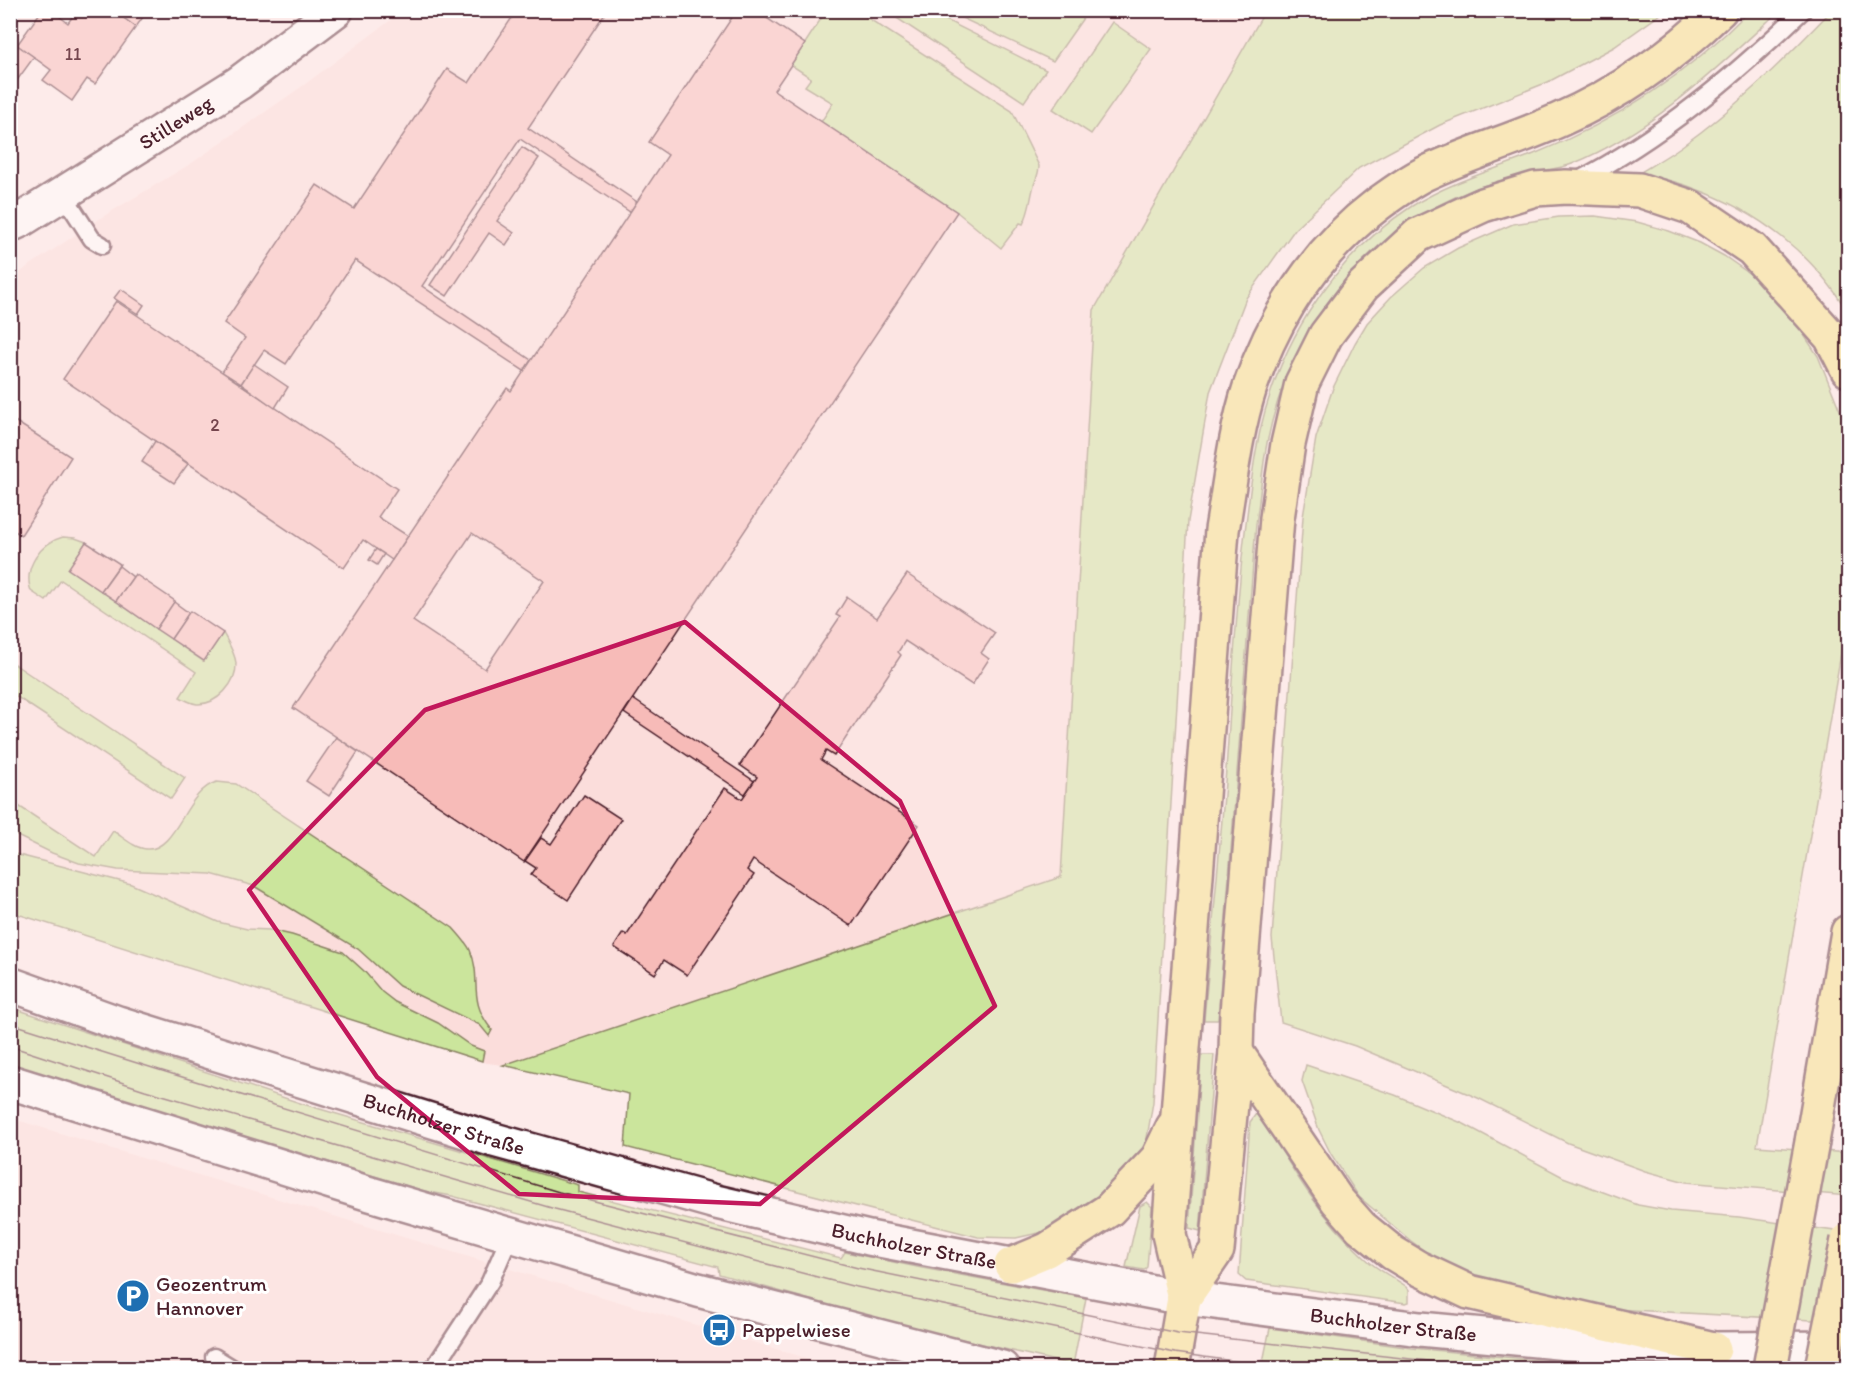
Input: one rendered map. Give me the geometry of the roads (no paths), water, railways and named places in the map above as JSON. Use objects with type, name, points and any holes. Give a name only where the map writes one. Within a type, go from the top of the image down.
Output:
[{"type":"highway","points":[[1172,1368],[1184,1298],[1169,1234],[1222,530],[1235,451],[1250,389],[1274,328],[1297,288],[1320,258],[1355,222],[1399,189],[1440,167],[1560,120],[1631,82],[1696,34],[1720,10]]},
{"type":"highway","points":[[1184,1298],[1217,1250],[1236,1052],[1237,1014],[1277,518],[1288,444],[1302,383],[1326,335],[1363,286],[1418,235],[1484,205],[1535,189],[1566,187],[1639,190],[1690,207],[1752,249],[1832,337],[1848,370]]},
{"type":"highway","points":[[1770,1368],[1848,933]]},
{"type":"highway","points":[[1236,1052],[1337,1200],[1361,1227],[1393,1253],[1468,1292],[1714,1349]]},
{"type":"highway","points":[[1011,1265],[1047,1250],[1109,1210],[1158,1158],[1178,1117]]},
{"type":"highway","points":[[1822,1368],[1848,1240]]},
{"type":"main road","name":"Stilleweg","points":[[10,225],[239,83],[336,10]]},
{"type":"main road","name":"Buchholzer Straße","points":[[10,984],[118,1023],[597,1170],[716,1202],[869,1238],[1184,1298],[1420,1329],[1568,1343],[1714,1349],[1848,1348]]},
{"type":"main road","points":[[10,1082],[510,1236],[698,1290],[1002,1368]]},
{"type":"lane","points":[[1566,187],[1605,167],[1682,117],[1803,10]]},
{"type":"lane","points":[[63,194],[92,238],[102,245]]},
{"type":"lane","points":[[434,1368],[490,1282],[510,1236]]},
{"type":"lane","points":[[214,1357],[232,1368]]},
{"type":"tram line","points":[[10,1023],[559,1192],[858,1268],[1178,1333],[1492,1368]]},
{"type":"tram line","points":[[10,1046],[145,1090],[555,1209],[852,1286],[1175,1353],[1285,1368]]},
{"type":"place","name":"Geozentrum Hannover","points":[[133,1296]]},
{"type":"place","name":"Pappelwiese","points":[[719,1330]]}]
